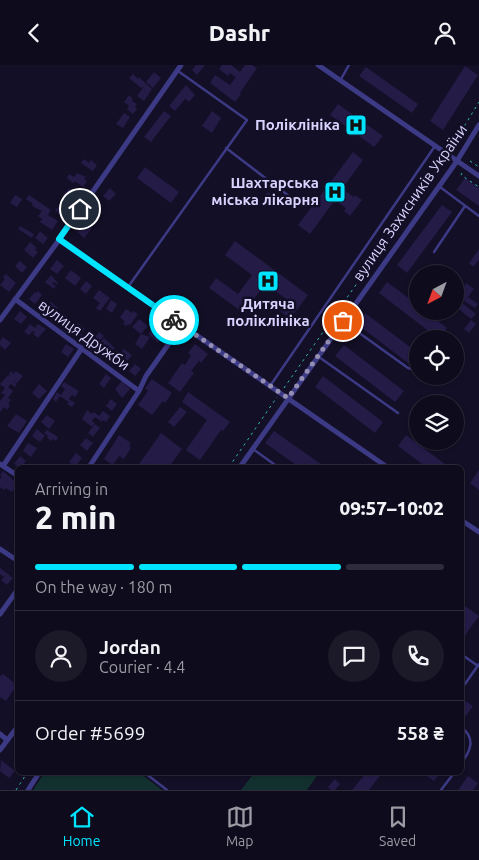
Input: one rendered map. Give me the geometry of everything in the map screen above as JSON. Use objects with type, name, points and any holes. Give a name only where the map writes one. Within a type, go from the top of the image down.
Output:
[{"type":"street","points":[[318,65],[478,175]]},
{"type":"street","points":[[0,320],[179,68]]},
{"type":"street","name":"вулиця Захисників України","points":[[241,465],[439,187],[479,125]]},
{"type":"street","points":[[59,239],[384,465]]},
{"type":"street","name":"вулиця Дружби","points":[[15,299],[139,391]]},
{"type":"street","points":[[90,465],[139,391],[146,377],[182,325]]},
{"type":"street","points":[[15,474],[2,465],[82,348]]},
{"type":"street","points":[[464,522],[479,533]]},
{"type":"street","points":[[0,549],[15,559]]},
{"type":"street","points":[[0,614],[15,593]]},
{"type":"street","points":[[0,750],[15,730]]},
{"type":"street","points":[[0,734],[8,739]]},
{"type":"street","points":[[28,790],[38,775]]},
{"type":"lane","points":[[340,80],[349,65]]},
{"type":"lane","points":[[128,287],[247,121],[179,68]]},
{"type":"lane","points":[[270,386],[435,146]]},
{"type":"lane","points":[[226,149],[302,206]]},
{"type":"lane","points":[[439,187],[479,216]]},
{"type":"lane","points":[[434,252],[465,206]]},
{"type":"lane","points":[[343,321],[409,368]]},
{"type":"lane","points":[[318,356],[398,413]]},
{"type":"lane","points":[[253,449],[275,465]]},
{"type":"lane","points":[[464,656],[478,665],[466,683],[464,682]]},
{"type":"lane","points":[[464,730],[468,733],[471,744],[470,751],[464,759]]},
{"type":"lane","points":[[148,775],[167,790]]},
{"type":"lane","points":[[441,790],[452,775]]},
{"type":"path","points":[[229,465],[447,154],[479,102]]},
{"type":"path","points":[[16,790],[27,775]]},
{"type":"green space","points":[[43,775],[143,775],[162,790],[33,790]]},
{"type":"green space","points":[[252,775],[318,775],[307,790],[241,790]]},
{"type":"building","points":[[196,65],[205,65],[197,75],[192,70]]},
{"type":"building","points":[[222,65],[231,65],[240,72],[245,65],[252,65],[257,68],[235,102],[210,83],[215,75],[230,85],[236,77],[230,73],[228,76],[219,69]]},
{"type":"building","points":[[465,66],[478,75],[443,130],[430,121]]},
{"type":"building","points":[[366,67],[418,104],[412,113],[359,76]]},
{"type":"building","points":[[154,72],[161,78],[153,88],[146,82]]},
{"type":"building","points":[[133,74],[152,89],[144,101],[137,96],[144,86],[141,88],[129,78]]},
{"type":"building","points":[[186,85],[195,95],[189,102],[185,99],[175,111],[169,106]]},
{"type":"building","points":[[129,95],[133,99],[132,101],[137,104],[135,106],[137,109],[133,114],[127,109],[129,106],[124,102]]},
{"type":"building","name":"Поліклініка","points":[[338,104],[383,136],[374,147],[330,115]]},
{"type":"building","points":[[164,111],[171,116],[151,142],[144,137]]},
{"type":"building","points":[[212,111],[221,118],[212,133],[202,126]]},
{"type":"building","points":[[124,113],[130,117],[123,128],[116,124]]},
{"type":"building","name":"Шахтарська міська лікарня","points":[[353,152],[363,160],[342,189],[362,200],[350,216],[344,211],[346,208],[335,200],[310,234],[298,225]]},
{"type":"building","points":[[84,159],[89,163],[91,160],[97,165],[93,171],[81,163]]},
{"type":"building","points":[[145,167],[179,192],[171,203],[137,178]]},
{"type":"building","points":[[77,173],[86,177],[84,179],[87,181],[83,187],[67,178],[69,174],[74,177]]},
{"type":"building","points":[[465,178],[479,188],[479,206],[456,190]]},
{"type":"building","points":[[69,188],[77,195],[72,202],[63,195]]},
{"type":"building","points":[[110,188],[116,194],[109,201],[103,196]]},
{"type":"building","points":[[268,192],[277,199],[270,207],[261,199]]},
{"type":"building","points":[[15,195],[22,199],[17,207],[10,203]]},
{"type":"building","points":[[29,195],[51,210],[48,215],[58,221],[52,230],[40,222],[42,219],[38,216],[42,211],[32,206],[33,204],[26,199]]},
{"type":"building","points":[[62,203],[69,209],[62,217],[55,210]]},
{"type":"building","points":[[442,205],[452,212],[413,265],[409,265],[407,273],[397,265]]},
{"type":"building","points":[[96,207],[102,212],[93,223],[87,218]]},
{"type":"building","points":[[85,222],[92,228],[84,238],[77,232]]},
{"type":"building","points":[[20,226],[34,234],[32,238],[18,229]]},
{"type":"building","points":[[40,231],[48,238],[43,244],[35,238]]},
{"type":"building","name":"Дитяча поліклініка","points":[[235,241],[308,295],[290,319],[280,311],[288,300],[265,284],[245,314],[209,288],[216,278],[238,294],[252,275],[225,255]]},
{"type":"building","points":[[30,242],[37,248],[35,250],[38,252],[33,258],[24,250]]},
{"type":"building","points":[[479,249],[479,260],[473,267],[469,263]]},
{"type":"building","points":[[57,260],[64,266],[57,274],[50,269]]},
{"type":"building","points":[[20,261],[27,267],[22,273],[15,266]]},
{"type":"building","points":[[71,270],[81,278],[75,286],[65,278]]},
{"type":"building","points":[[6,274],[16,283],[9,292],[0,285],[5,279],[3,277]]},
{"type":"building","points":[[51,275],[58,283],[52,283],[56,286],[54,289],[45,282]]},
{"type":"building","points":[[86,281],[92,286],[86,294],[80,289]]},
{"type":"building","points":[[387,282],[409,298],[409,316],[379,293]]},
{"type":"building","points":[[466,283],[474,289],[468,297],[478,304],[475,308],[464,301],[464,286]]},
{"type":"building","points":[[99,290],[110,298],[100,311],[96,308],[100,303],[93,298]]},
{"type":"building","points":[[38,291],[42,295],[35,304],[29,299]]},
{"type":"building","points":[[111,300],[117,304],[112,313],[106,309]]},
{"type":"building","points":[[51,302],[58,308],[51,316],[44,310]]},
{"type":"building","points":[[464,304],[476,314],[471,319],[464,313]]},
{"type":"building","points":[[126,309],[138,314],[130,325],[126,326],[120,317]]},
{"type":"building","points":[[20,311],[27,317],[21,324],[14,319]]},
{"type":"building","points":[[61,312],[68,317],[63,324],[56,319]]},
{"type":"building","points":[[365,313],[409,346],[409,364],[357,324]]},
{"type":"building","points":[[139,319],[148,326],[141,334],[132,327]]},
{"type":"building","points":[[414,320],[437,320],[447,328],[446,330],[427,330]]},
{"type":"building","points":[[471,320],[476,324],[469,333],[464,329]]},
{"type":"building","points":[[72,322],[76,325],[78,323],[85,329],[81,334],[83,335],[81,338],[73,331],[70,335],[62,329],[67,323],[70,325]]},
{"type":"building","points":[[30,324],[35,328],[38,324],[46,329],[38,338],[33,334],[35,332],[33,331],[29,335],[24,332]]},
{"type":"building","points":[[153,328],[163,337],[158,343],[148,334]]},
{"type":"building","points":[[89,332],[95,337],[99,332],[104,336],[100,340],[97,338],[91,345],[83,339]]},
{"type":"building","points":[[141,334],[150,337],[142,349],[135,344]]},
{"type":"building","points":[[3,337],[11,343],[5,350],[0,345]]},
{"type":"building","points":[[104,338],[115,348],[108,357],[100,350],[96,353],[91,350]]},
{"type":"building","points":[[66,344],[74,349],[68,357],[61,352]]},
{"type":"building","points":[[195,344],[208,354],[191,371],[194,373],[180,392],[168,383],[182,363],[185,365],[191,355],[188,353]]},
{"type":"building","points":[[344,345],[404,391],[395,402],[335,356]]},
{"type":"building","points":[[124,349],[132,355],[124,365],[112,356],[116,351],[120,354]]},
{"type":"building","points":[[135,364],[141,369],[135,376],[129,371]]},
{"type":"building","points":[[11,371],[13,374],[16,371],[23,376],[17,383],[12,380],[17,384],[15,387],[11,384],[8,387],[13,391],[8,398],[11,400],[8,404],[10,405],[7,410],[4,407],[0,412],[0,401],[5,395],[1,393],[5,388],[0,384],[8,375],[10,377]]},
{"type":"building","points":[[106,374],[111,378],[104,388],[99,384]]},
{"type":"building","points":[[323,376],[383,422],[375,433],[315,387]]},
{"type":"building","points":[[152,379],[172,393],[165,403],[163,401],[152,415],[138,405],[148,391],[145,388]]},
{"type":"building","points":[[122,381],[130,389],[122,398],[115,389]]},
{"type":"building","points":[[64,382],[79,391],[75,397],[72,395],[69,399],[75,403],[72,407],[67,404],[69,402],[60,396],[56,402],[53,399],[57,392],[61,395],[65,389],[61,386]]},
{"type":"building","points":[[39,384],[47,391],[39,399],[32,393]]},
{"type":"building","points":[[188,392],[230,422],[223,431],[221,430],[200,460],[186,450],[207,420],[182,402]]},
{"type":"building","points":[[111,399],[117,404],[112,411],[106,406]]},
{"type":"building","points":[[180,407],[187,412],[174,427],[168,422]]},
{"type":"building","points":[[87,410],[99,416],[103,411],[110,416],[106,422],[103,420],[102,422],[95,417],[92,421],[95,423],[92,427],[82,419]]},
{"type":"building","points":[[16,414],[27,421],[19,433],[7,426]]},
{"type":"building","points":[[47,415],[55,421],[49,429],[41,422]]},
{"type":"building","points":[[95,424],[100,428],[93,437],[88,433]]},
{"type":"building","points":[[37,429],[45,436],[40,442],[32,436]]},
{"type":"building","points":[[47,430],[58,437],[56,441],[52,439],[51,441],[47,438],[48,436],[44,433]]},
{"type":"building","points":[[274,431],[322,465],[296,465],[265,443]]},
{"type":"building","points":[[161,433],[182,449],[170,465],[138,465]]},
{"type":"building","points":[[119,435],[131,443],[129,446],[131,448],[124,459],[119,456],[113,465],[104,459]]},
{"type":"building","points":[[406,435],[409,437],[409,450],[426,450],[446,465],[423,465],[398,446]]},
{"type":"building","points":[[86,438],[93,443],[87,451],[80,445]]},
{"type":"building","points":[[28,443],[37,448],[31,457],[23,451]]},
{"type":"building","points":[[76,453],[82,458],[77,465],[69,462]]},
{"type":"building","points":[[20,456],[26,461],[23,465],[14,464]]},
{"type":"building","points":[[479,470],[479,490],[470,483]]},
{"type":"building","points":[[3,471],[15,481],[15,488],[12,492],[0,487],[0,479],[2,477],[0,475]]},
{"type":"building","points":[[0,568],[13,578],[7,585],[1,580],[4,577],[0,574]]},
{"type":"building","points":[[464,605],[479,616],[464,637]]},
{"type":"building","points":[[3,674],[15,683],[15,688],[6,701],[0,697],[0,676]]},
{"type":"building","points":[[464,700],[473,706],[466,716],[464,715]]},
{"type":"building","points":[[1,760],[15,771],[9,778],[0,771]]},
{"type":"building","points":[[364,775],[380,775],[369,790],[352,790]]},
{"type":"building","points":[[425,775],[438,775],[434,781]]},
{"type":"building","points":[[468,776],[478,783],[473,790],[458,790]]},
{"type":"building","points":[[335,779],[340,784],[335,790],[331,790],[328,787]]},
{"type":"way so far","points":[[174,320],[288,398],[343,321]]},
{"type":"place","name":"Поліклініка","points":[[356,125]]},
{"type":"place","name":"Шахтарська міська лікарня","points":[[335,192]]},
{"type":"place","name":"Дитяча поліклініка","points":[[268,281]]},
{"type":"route","points":[[80,209],[59,239],[174,320]]}]
